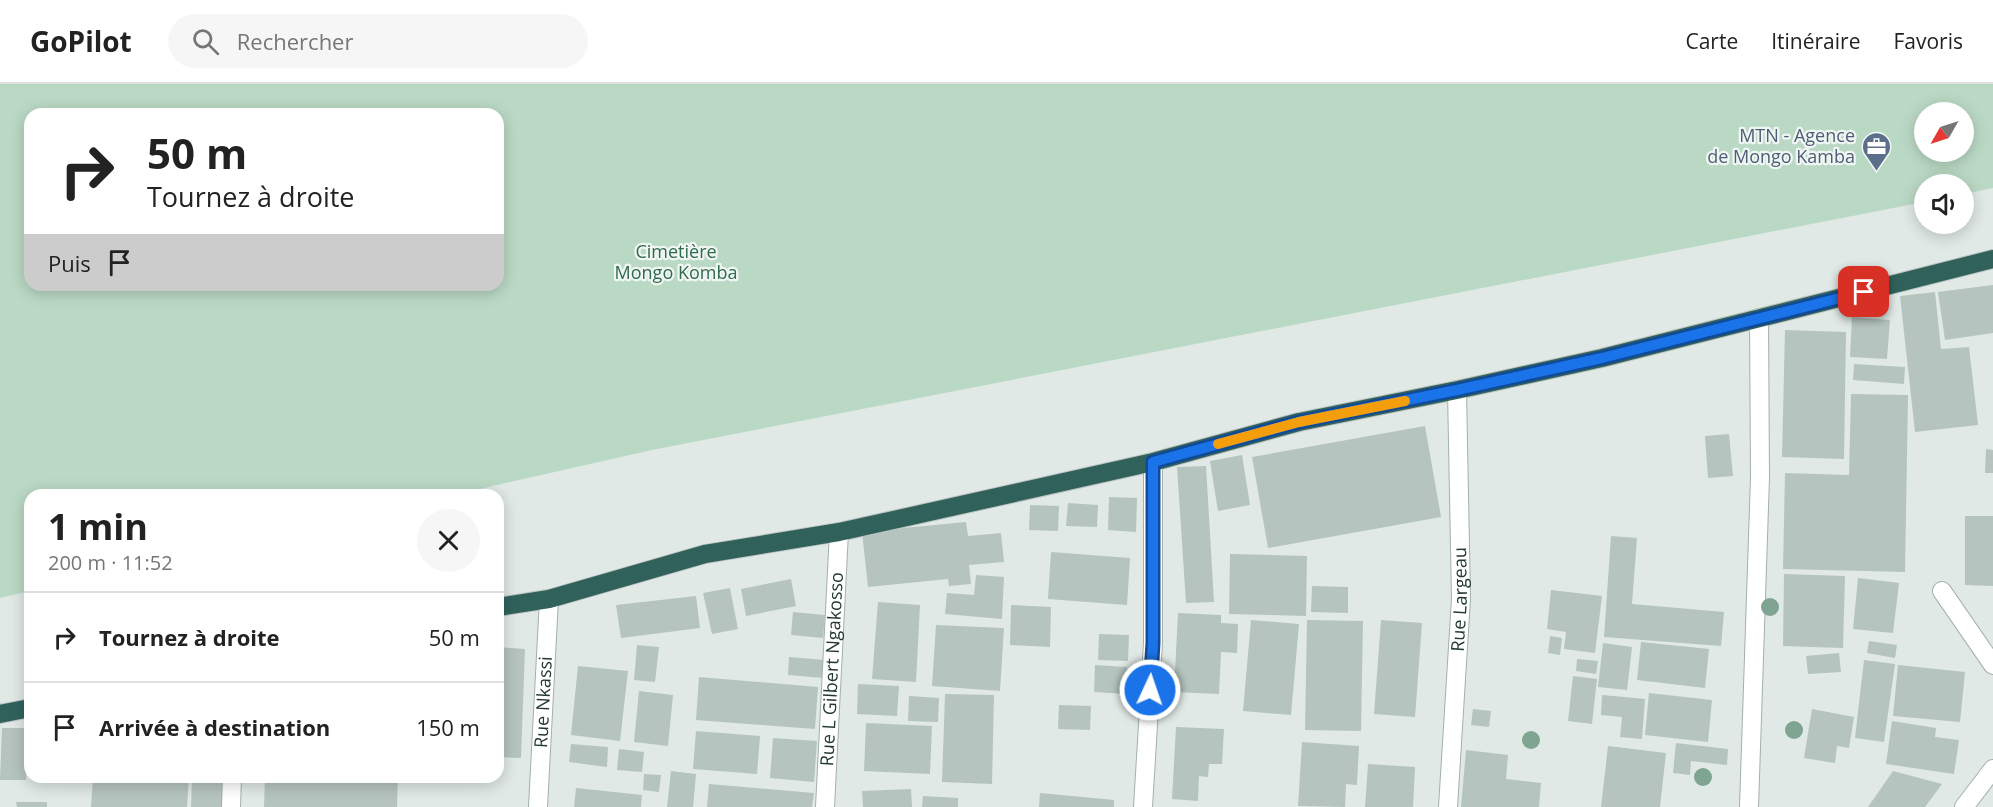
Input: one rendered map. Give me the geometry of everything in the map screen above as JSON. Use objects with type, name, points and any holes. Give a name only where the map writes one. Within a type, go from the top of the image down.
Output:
[{"type":"highway","points":[[504,606],[549,599],[705,554],[839,532],[1153,462],[1299,422],[1602,358],[1993,259]]},
{"type":"highway","points":[[0,714],[24,709]]},
{"type":"street","points":[[1749,807],[1760,477],[1759,318]]},
{"type":"street","name":"Rue Largeau","points":[[1448,807],[1461,599],[1457,390]]},
{"type":"street","points":[[1143,807],[1153,643],[1153,462]]},
{"type":"street","name":"Rue L Gilbert Ngakosso","points":[[825,807],[839,532]]},
{"type":"street","points":[[1942,591],[1993,665]]},
{"type":"street","name":"Rue Nkassi","points":[[538,807],[549,599]]},
{"type":"street","points":[[1964,807],[1993,769]]},
{"type":"street","points":[[231,807],[232,783]]},
{"type":"green space","name":"Cimetière Mongo Komba","points":[[0,84],[1993,84],[1993,188],[1974,192],[1974,174],[1914,174],[1914,204],[652,450],[480,489],[24,489],[24,592],[0,598]]},
{"type":"building","points":[[1993,285],[1993,333],[1945,340],[1938,292]]},
{"type":"building","points":[[1935,292],[1941,349],[1969,347],[1978,425],[1915,432],[1900,296]]},
{"type":"building","points":[[1852,317],[1890,320],[1887,359],[1850,357]]},
{"type":"building","points":[[1785,330],[1846,332],[1844,459],[1782,457]]},
{"type":"building","points":[[1854,364],[1905,367],[1904,384],[1853,380]]},
{"type":"building","points":[[1851,394],[1908,395],[1905,572],[1783,569],[1785,473],[1849,475]]},
{"type":"building","points":[[1425,426],[1441,517],[1268,548],[1252,457]]},
{"type":"building","points":[[1729,434],[1733,476],[1708,478],[1705,436]]},
{"type":"building","points":[[1986,449],[1993,450],[1993,473],[1985,473]]},
{"type":"building","points":[[1242,455],[1250,505],[1218,511],[1210,461]]},
{"type":"building","points":[[1206,466],[1214,602],[1186,603],[1177,467]]},
{"type":"building","points":[[1109,497],[1137,498],[1136,532],[1108,530]]},
{"type":"building","points":[[1068,503],[1098,505],[1097,527],[1066,526]]},
{"type":"building","points":[[1030,505],[1059,506],[1058,531],[1029,530]]},
{"type":"building","points":[[1965,516],[1993,516],[1993,586],[1965,585]]},
{"type":"building","points":[[966,522],[968,536],[1001,533],[1004,562],[969,565],[971,584],[949,586],[948,579],[868,587],[862,532]]},
{"type":"building","points":[[1611,536],[1637,538],[1632,604],[1724,612],[1721,646],[1604,637]]},
{"type":"building","points":[[1051,552],[1130,558],[1127,605],[1048,599]]},
{"type":"building","points":[[1230,554],[1307,556],[1306,616],[1229,614]]},
{"type":"building","points":[[1784,574],[1845,576],[1843,648],[1783,646]]},
{"type":"building","points":[[976,575],[1004,577],[1002,619],[945,614],[947,593],[974,595]]},
{"type":"building","points":[[1858,578],[1899,583],[1893,633],[1853,629]]},
{"type":"building","points":[[791,579],[796,606],[746,616],[741,589]]},
{"type":"building","points":[[1312,586],[1348,587],[1348,613],[1311,612]]},
{"type":"building","points":[[730,588],[738,629],[712,634],[703,593]]},
{"type":"building","points":[[1551,590],[1602,596],[1595,653],[1564,649],[1566,632],[1547,629]]},
{"type":"building","points":[[696,596],[700,628],[621,638],[616,605]]},
{"type":"building","points":[[878,602],[920,605],[916,682],[872,679]]},
{"type":"building","points":[[1011,605],[1051,607],[1050,647],[1010,645]]},
{"type":"building","points":[[793,612],[825,615],[823,638],[791,635]]},
{"type":"building","points":[[1178,613],[1221,615],[1221,623],[1238,624],[1237,653],[1221,652],[1219,694],[1174,692]]},
{"type":"building","points":[[1251,620],[1299,624],[1291,715],[1243,711]]},
{"type":"building","points":[[1307,620],[1363,621],[1361,731],[1305,730]]},
{"type":"building","points":[[1381,620],[1422,623],[1415,717],[1374,714]]},
{"type":"building","points":[[936,625],[1004,628],[1000,691],[932,686]]},
{"type":"building","points":[[1099,634],[1129,635],[1128,661],[1098,660]]},
{"type":"building","points":[[1550,636],[1562,638],[1560,655],[1548,653]]},
{"type":"building","points":[[1869,641],[1897,645],[1895,658],[1867,653]]},
{"type":"building","points":[[1641,642],[1709,649],[1705,688],[1637,680]]},
{"type":"building","points":[[1603,643],[1632,647],[1627,690],[1598,687]]},
{"type":"building","points":[[637,645],[659,647],[655,682],[634,680]]},
{"type":"building","points":[[504,647],[525,649],[521,758],[504,757]]},
{"type":"building","points":[[1839,653],[1841,672],[1808,674],[1806,656]]},
{"type":"building","points":[[789,657],[825,660],[823,678],[788,675]]},
{"type":"building","points":[[1577,659],[1598,661],[1596,674],[1576,671]]},
{"type":"building","points":[[1864,660],[1895,664],[1884,742],[1855,738]]},
{"type":"building","points":[[1095,665],[1127,667],[1125,694],[1094,692]]},
{"type":"building","points":[[1898,665],[1965,672],[1960,722],[1893,716]]},
{"type":"building","points":[[578,666],[628,671],[620,741],[571,735]]},
{"type":"building","points":[[1573,676],[1597,679],[1592,724],[1568,721]]},
{"type":"building","points":[[699,677],[818,687],[815,729],[696,720]]},
{"type":"building","points":[[858,684],[899,686],[897,716],[857,714]]},
{"type":"building","points":[[639,691],[673,695],[668,746],[634,742]]},
{"type":"building","points":[[1649,693],[1712,700],[1708,742],[1645,735]]},
{"type":"building","points":[[945,694],[994,695],[992,784],[942,782]]},
{"type":"building","points":[[1602,695],[1645,699],[1642,739],[1620,737],[1622,717],[1601,715]]},
{"type":"building","points":[[909,696],[939,698],[938,722],[908,721]]},
{"type":"building","points":[[1059,705],[1091,706],[1090,730],[1058,729]]},
{"type":"building","points":[[1473,709],[1491,711],[1489,727],[1471,725]]},
{"type":"building","points":[[1812,709],[1854,717],[1849,748],[1837,746],[1835,763],[1804,758]]},
{"type":"building","points":[[1892,721],[1936,728],[1935,737],[1959,740],[1954,774],[1886,764]]},
{"type":"building","points":[[866,723],[932,726],[930,774],[864,771]]},
{"type":"building","points":[[1176,727],[1224,729],[1222,764],[1209,764],[1208,777],[1199,776],[1198,801],[1172,799]]},
{"type":"building","points":[[2,728],[24,728],[24,780],[0,780]]},
{"type":"building","points":[[696,731],[760,736],[757,774],[693,769]]},
{"type":"building","points":[[773,738],[817,741],[814,782],[770,778]]},
{"type":"building","points":[[1302,742],[1359,746],[1357,785],[1346,784],[1345,807],[1298,806]]},
{"type":"building","points":[[1676,743],[1728,749],[1727,765],[1691,761],[1690,775],[1673,773]]},
{"type":"building","points":[[571,744],[608,747],[607,767],[569,762]]},
{"type":"building","points":[[1608,746],[1666,753],[1660,807],[1601,807]]},
{"type":"building","points":[[619,749],[644,752],[642,772],[617,770]]},
{"type":"building","points":[[1466,750],[1508,755],[1506,779],[1541,783],[1539,807],[1461,807]]},
{"type":"building","points":[[1368,764],[1415,767],[1413,807],[1365,807]]},
{"type":"building","points":[[671,771],[696,774],[693,807],[667,807]]},
{"type":"building","points":[[1893,771],[1942,784],[1925,807],[1868,807]]},
{"type":"building","points":[[644,774],[661,775],[659,792],[643,790]]},
{"type":"building","points":[[93,783],[189,783],[187,807],[91,807]]},
{"type":"building","points":[[192,783],[223,783],[222,807],[191,807]]},
{"type":"building","points":[[265,783],[398,783],[397,807],[264,807]]},
{"type":"building","points":[[709,784],[814,793],[812,807],[707,807]]},
{"type":"building","points":[[576,788],[642,795],[641,807],[574,807]]},
{"type":"building","points":[[911,789],[912,807],[863,807],[862,791]]},
{"type":"building","points":[[1040,793],[1114,800],[1114,807],[1039,807]]},
{"type":"building","points":[[923,796],[958,798],[958,807],[922,807]]},
{"type":"building","points":[[16,802],[47,802],[47,807],[17,807]]},
{"type":"slow traffic","points":[[1218,444],[1299,422],[1405,401]]},
{"type":"place","name":"MTN - Agence de Mongo Kamba","points":[[1876,172]]},
{"type":"route","points":[[1150,690],[1153,643],[1153,462],[1299,422],[1602,358],[1864,292]]}]
